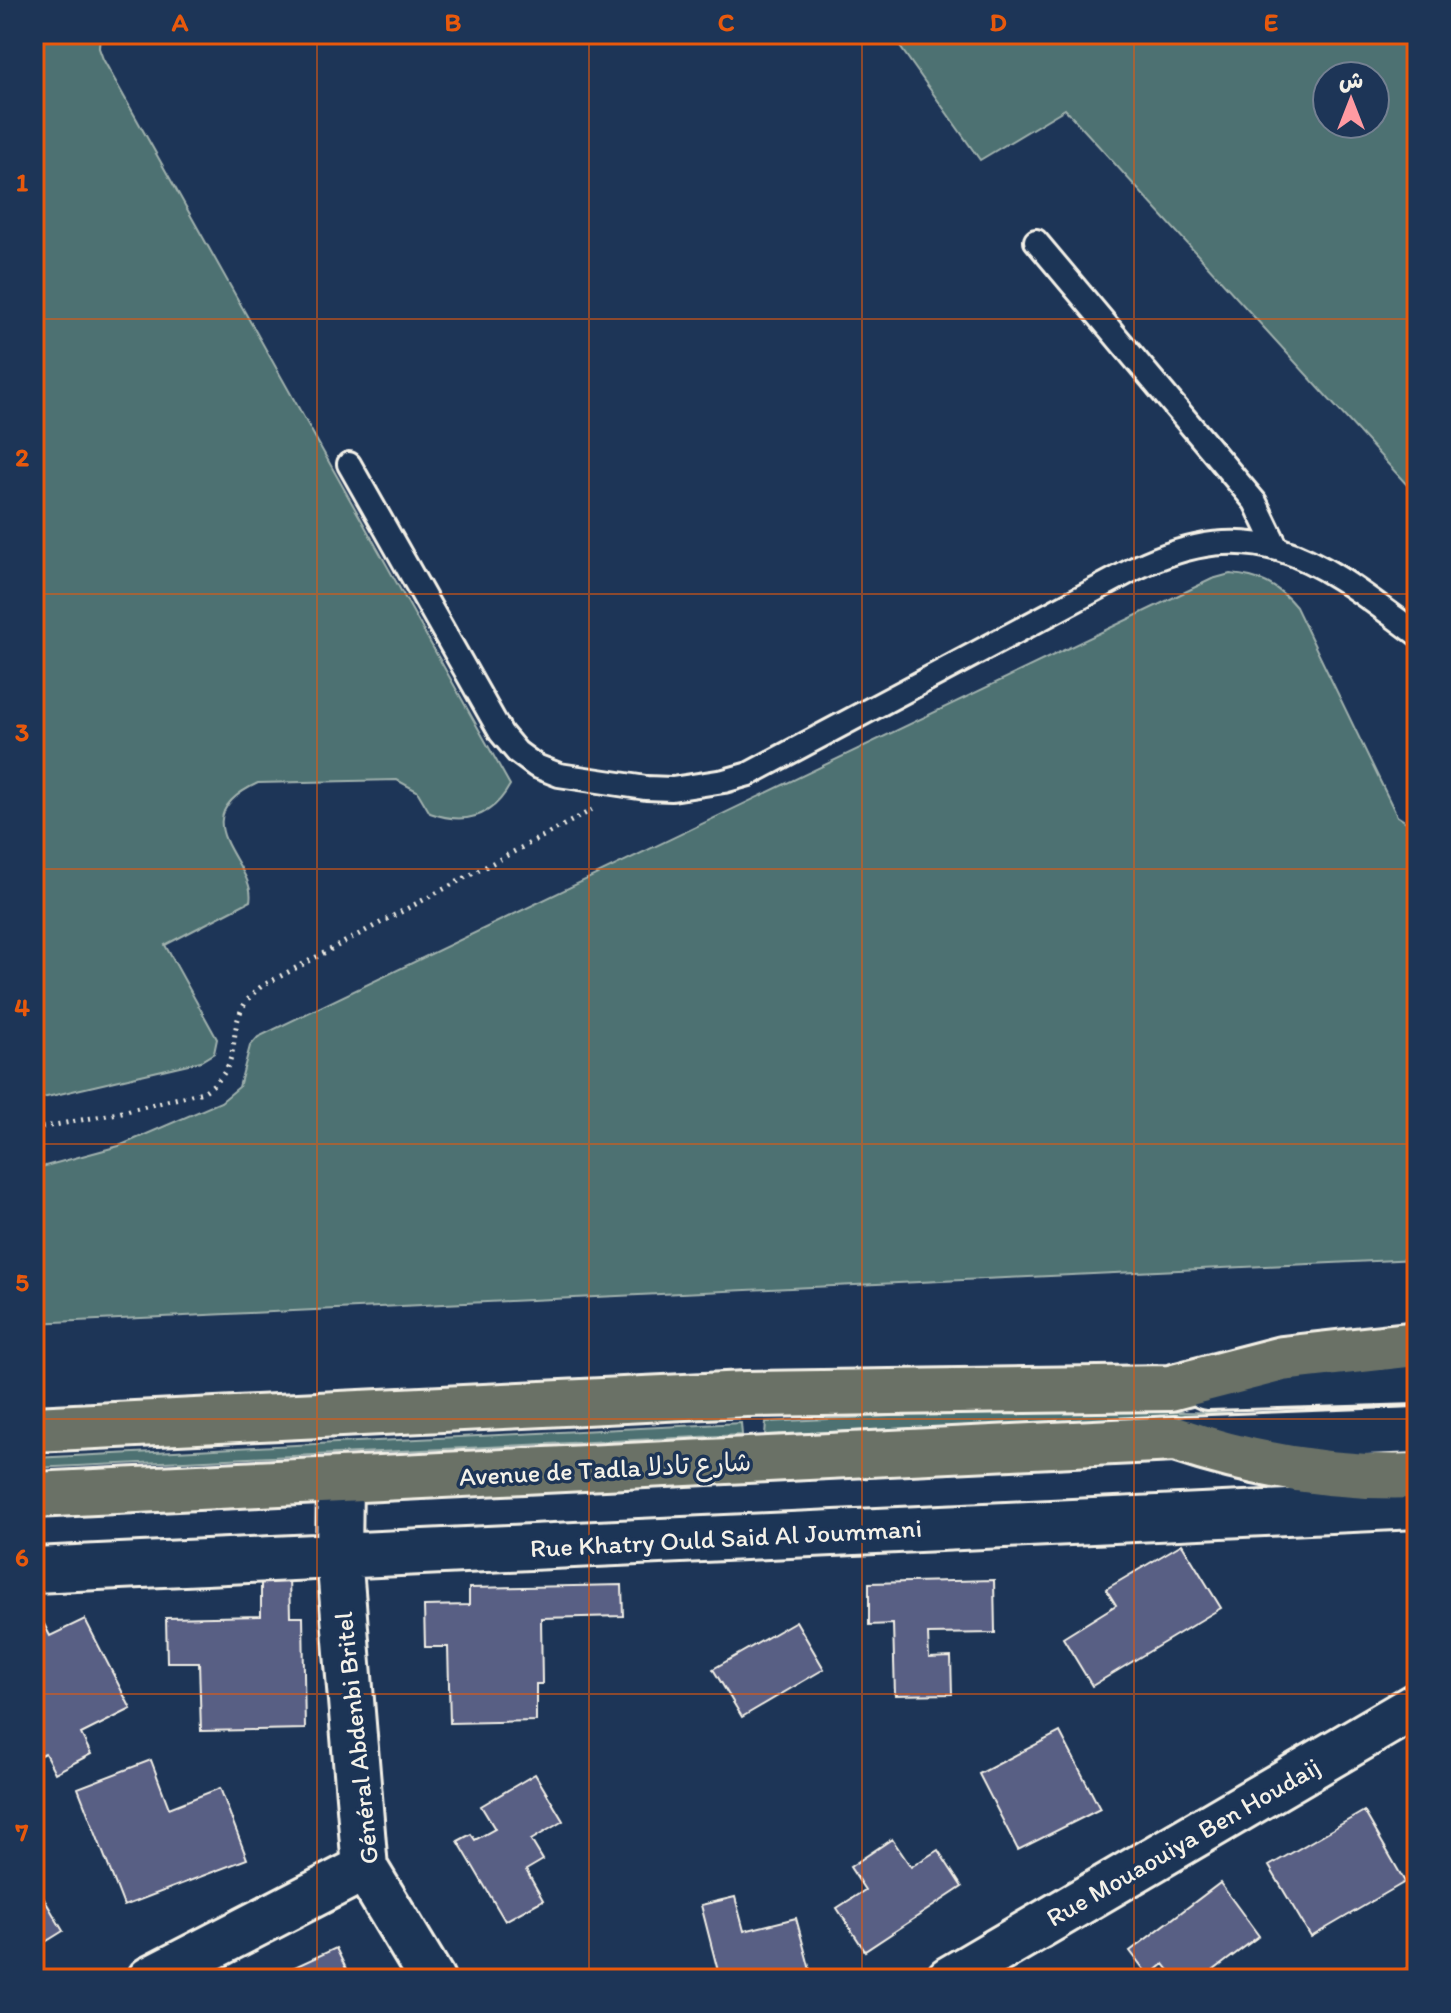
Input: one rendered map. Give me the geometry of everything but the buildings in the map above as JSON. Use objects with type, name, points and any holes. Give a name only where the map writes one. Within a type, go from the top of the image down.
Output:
[{"type":"main road","points":[[34,1429],[746,1394],[1170,1388],[1282,1359],[1417,1344]]},
{"type":"main road","name":"Avenue de Tadla شارع تادلا","points":[[34,1495],[1175,1439],[1287,1470],[1338,1475],[1417,1476]]},
{"type":"street","points":[[1170,1388],[1417,1381]]},
{"type":"street","name":"Avenue de Tadla شارع تادلا","points":[[1175,1439],[1417,1430]]},
{"type":"street","name":"Général Abdenbi Britel","points":[[340,1481],[339,1556],[365,1868],[432,1979]]},
{"type":"street","name":"Rue Khatry Ould Said Al Joummani","points":[[34,1570],[1417,1506]]},
{"type":"street","name":"Rue Mouaouiya Ben Houdaij","points":[[949,1979],[1417,1705]]},
{"type":"street","points":[[150,1979],[365,1868]]},
{"type":"lane","points":[[1036,241],[1255,502],[1277,548]]},
{"type":"lane","points":[[349,464],[501,733],[517,752],[536,766],[559,775],[636,787],[698,786],[749,774],[1162,555],[1219,543],[1277,548],[1330,570],[1417,634]]},
{"type":"path","points":[[34,1129],[203,1092],[224,1075],[231,1064],[235,1021],[241,1007],[262,986],[636,787]]},
{"type":"green space","points":[[34,34],[100,34],[99,48],[103,59],[510,785],[486,812],[466,818],[430,813],[417,791],[397,780],[258,783],[235,797],[224,812],[222,827],[249,887],[250,901],[165,945],[217,1039],[214,1053],[201,1061],[34,1100]]},
{"type":"green space","points":[[891,34],[1417,34],[1417,496],[1065,109],[980,160]]},
{"type":"green space","points":[[1230,574],[1267,583],[1296,607],[1397,816],[1417,829],[1417,1259],[34,1323],[34,1169],[119,1146],[221,1102],[239,1087],[250,1046],[258,1037],[1212,579]]},
{"type":"green space","points":[[1015,1410],[1255,1413],[765,1435],[766,1422]]},
{"type":"green space","points":[[741,1423],[742,1435],[34,1468],[34,1458]]}]
